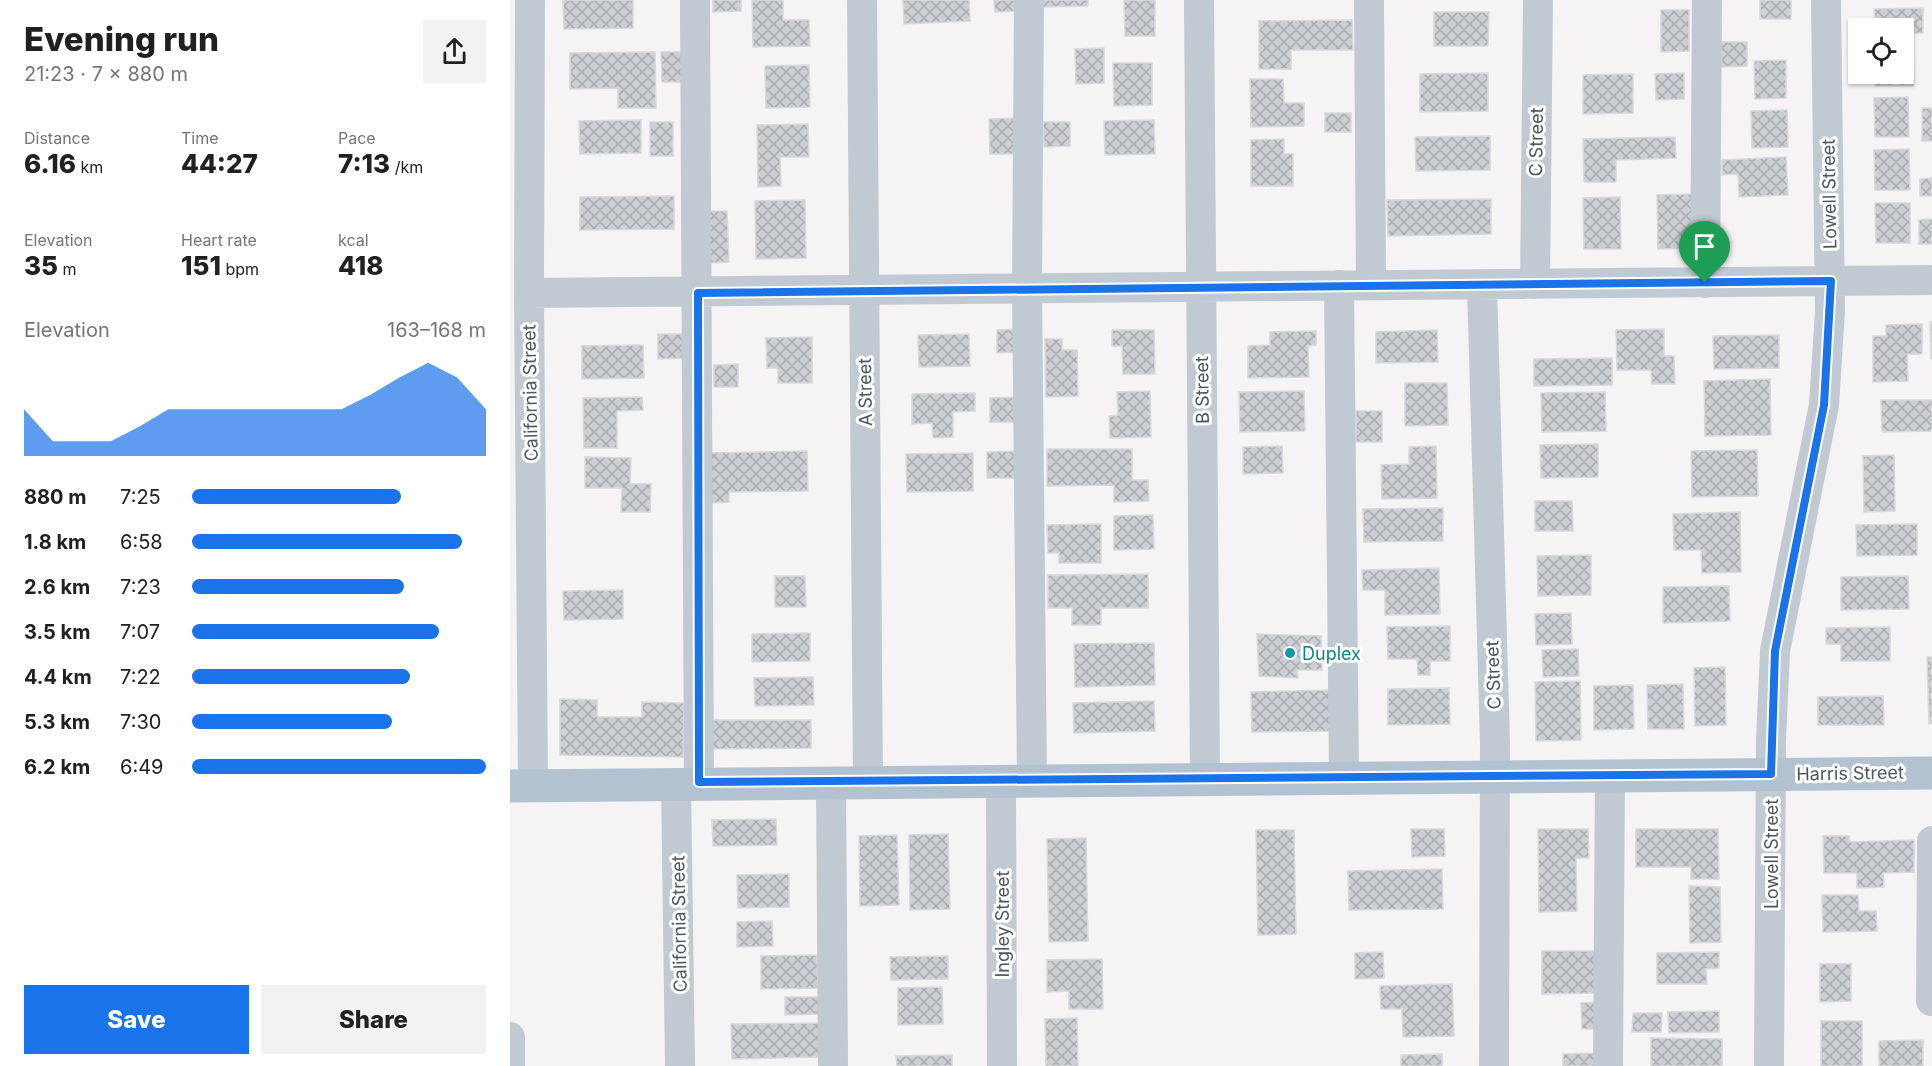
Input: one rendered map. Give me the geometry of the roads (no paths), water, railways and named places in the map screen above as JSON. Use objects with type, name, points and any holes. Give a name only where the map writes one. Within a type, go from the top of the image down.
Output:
[{"type":"main road","name":"Harris Street","points":[[522,786],[1932,773]]},
{"type":"street","name":"California Street","points":[[522,786],[529,293],[521,93],[530,0]]},
{"type":"street","name":"California Street","points":[[681,1066],[698,293],[695,0]]},
{"type":"street","name":"A Street","points":[[862,0],[868,783]]},
{"type":"street","name":"Ingley Street","points":[[1002,1066],[1016,782],[1027,289],[1029,0]]},
{"type":"street","name":"B Street","points":[[1199,0],[1205,780]]},
{"type":"street","points":[[1369,0],[1371,285]]},
{"type":"street","name":"C Street","points":[[1534,284],[1538,0]]},
{"type":"street","points":[[1705,283],[1707,0]]},
{"type":"street","name":"Lowell Street","points":[[1770,1066],[1771,774],[1775,651],[1824,405],[1831,281],[1826,0]]},
{"type":"street","points":[[529,293],[1932,280]]},
{"type":"street","points":[[1339,285],[1344,778]]},
{"type":"street","name":"C Street","points":[[1482,285],[1495,777],[1494,1066]]},
{"type":"street","points":[[1932,773],[1932,782]]},
{"type":"street","points":[[1608,1066],[1610,775]]},
{"type":"street","points":[[831,783],[833,1066]]},
{"type":"street","points":[[1931,1001],[1932,841]]},
{"type":"street","points":[[510,1037],[510,1066]]},
{"type":"place","name":"Duplex","points":[[1290,653]]}]
